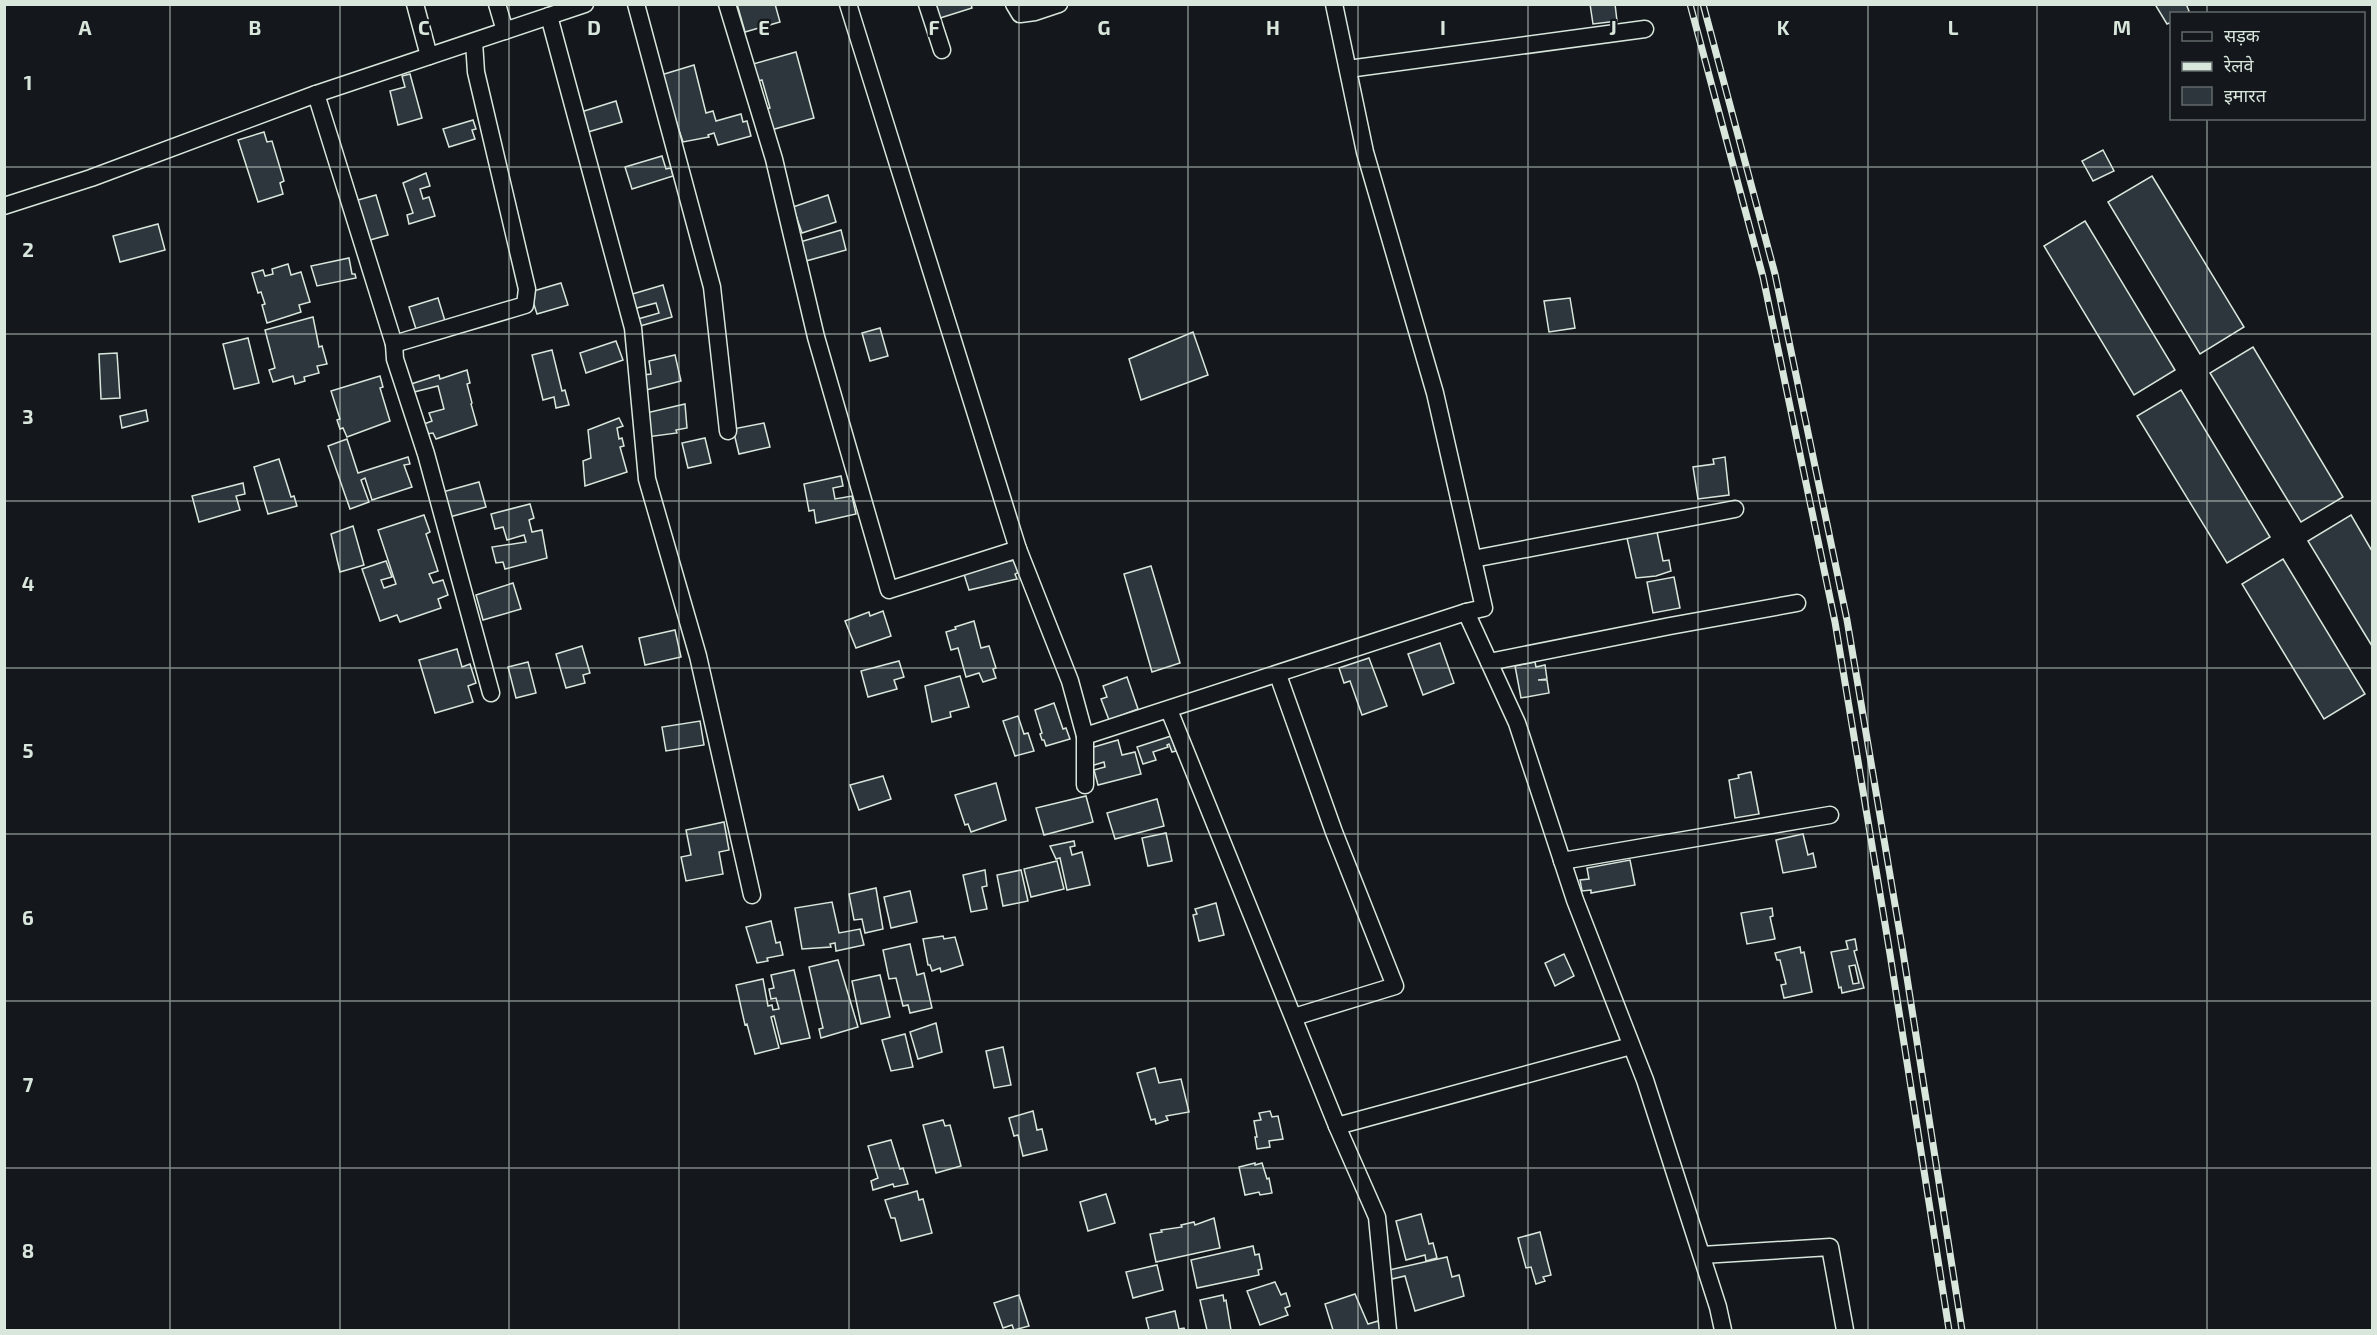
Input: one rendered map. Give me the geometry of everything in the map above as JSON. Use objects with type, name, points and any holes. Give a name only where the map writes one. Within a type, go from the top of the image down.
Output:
[{"type":"street","points":[[415,4],[429,56]]},
{"type":"street","points":[[497,4],[505,31]]},
{"type":"street","points":[[4,206],[91,178],[316,94],[585,4]]},
{"type":"street","points":[[636,4],[712,287],[728,431]]},
{"type":"street","points":[[727,4],[774,159],[816,337],[889,590],[1018,549]]},
{"type":"street","points":[[848,4],[1018,549],[1070,681],[1085,736],[1084,785]]},
{"type":"street","points":[[927,4],[942,50]]},
{"type":"street","points":[[1014,4],[1020,14],[1059,4]]},
{"type":"street","points":[[1085,736],[1484,608],[1435,393],[1365,152],[1334,4]]},
{"type":"street","points":[[549,16],[633,328],[647,479],[698,656],[752,895]]},
{"type":"street","points":[[1348,69],[1645,29]]},
{"type":"street","points":[[394,344],[525,305],[527,289],[476,72],[474,42]]},
{"type":"street","points":[[316,94],[394,344],[395,359],[426,454],[491,693]]},
{"type":"street","points":[[1473,559],[1735,509]]},
{"type":"street","points":[[1489,662],[1797,603]]},
{"type":"street","points":[[1466,612],[1517,723],[1575,900],[1631,1046],[1702,1256],[1723,1330]]},
{"type":"street","points":[[1278,675],[1334,832],[1395,986],[1294,1017]]},
{"type":"street","points":[[1169,710],[1337,1126],[1377,1217],[1388,1330]]},
{"type":"street","points":[[1562,861],[1830,815]]},
{"type":"street","points":[[1337,1126],[1631,1046]]},
{"type":"street","points":[[1702,1256],[1830,1247],[1845,1330]]},
{"type":"building","points":[[737,4],[775,4],[780,22],[745,32]]},
{"type":"building","points":[[932,4],[971,4],[972,8],[937,19]]},
{"type":"building","points":[[1590,4],[1615,4],[1617,21],[1593,24]]},
{"type":"building","points":[[2186,4],[2189,11],[2170,12],[2170,23],[2167,24],[2156,6]]},
{"type":"building","points":[[796,52],[814,118],[771,130],[765,109],[770,108],[762,80],[758,81],[753,64]]},
{"type":"building","points":[[694,65],[706,113],[713,111],[716,121],[741,114],[743,122],[747,121],[751,136],[718,145],[714,133],[708,135],[709,137],[683,142],[661,75]]},
{"type":"building","points":[[410,74],[422,118],[398,125],[390,91],[405,87],[402,76]]},
{"type":"building","points":[[616,101],[622,122],[588,132],[581,112]]},
{"type":"building","points":[[473,120],[476,129],[472,130],[475,139],[449,147],[443,129]]},
{"type":"building","points":[[264,132],[267,142],[272,141],[284,181],[280,183],[283,194],[258,202],[238,140]]},
{"type":"building","points":[[2103,150],[2114,171],[2093,181],[2082,161]]},
{"type":"building","points":[[662,156],[666,169],[671,168],[673,176],[632,189],[625,167]]},
{"type":"building","points":[[426,173],[430,186],[420,189],[423,199],[429,197],[435,216],[409,224],[407,215],[413,213],[403,183]]},
{"type":"building","points":[[2152,176],[2244,327],[2200,354],[2108,202]]},
{"type":"building","points":[[376,195],[388,235],[363,242],[351,202]]},
{"type":"building","points":[[828,195],[836,222],[802,233],[793,207]]},
{"type":"building","points":[[2085,221],[2175,370],[2134,395],[2044,246]]},
{"type":"building","points":[[158,224],[165,250],[120,262],[113,236]]},
{"type":"building","points":[[841,230],[846,250],[806,261],[800,242]]},
{"type":"building","points":[[349,258],[352,274],[355,274],[356,278],[317,286],[311,266]]},
{"type":"building","points":[[288,264],[291,275],[301,272],[310,302],[299,305],[301,312],[267,323],[262,305],[265,304],[261,292],[258,293],[252,273],[263,270],[265,276],[273,274],[272,269]]},
{"type":"building","points":[[561,283],[568,305],[537,314],[530,292]]},
{"type":"building","points":[[663,285],[672,317],[640,326],[638,319],[659,313],[656,303],[633,309],[629,295]]},
{"type":"building","points":[[438,298],[445,321],[416,329],[409,307]]},
{"type":"building","points":[[1570,298],[1575,328],[1549,332],[1544,301]]},
{"type":"building","points":[[313,317],[319,347],[322,346],[327,364],[317,366],[319,373],[304,377],[305,381],[295,384],[293,376],[273,382],[269,370],[275,368],[265,330]]},
{"type":"building","points":[[880,328],[888,356],[870,361],[862,333]]},
{"type":"building","points":[[1193,332],[1208,375],[1141,400],[1129,359]]},
{"type":"building","points":[[248,338],[259,383],[234,389],[223,344]]},
{"type":"building","points":[[616,341],[623,360],[586,373],[580,353]]},
{"type":"building","points":[[2253,347],[2343,497],[2301,522],[2210,373]]},
{"type":"building","points":[[552,350],[562,391],[565,390],[569,405],[556,408],[554,397],[543,400],[532,355]]},
{"type":"building","points":[[117,353],[120,398],[101,399],[99,354]]},
{"type":"building","points":[[675,355],[681,381],[646,390],[643,375],[651,374],[649,361]]},
{"type":"building","points":[[467,370],[470,383],[467,384],[477,425],[436,439],[433,433],[426,434],[424,424],[432,421],[429,413],[444,409],[438,386],[414,392],[411,384],[439,375],[440,379]]},
{"type":"building","points":[[380,376],[383,387],[380,388],[390,421],[347,437],[343,428],[340,429],[337,420],[340,419],[331,391]]},
{"type":"building","points":[[2181,390],[2270,537],[2227,563],[2137,416]]},
{"type":"building","points":[[685,404],[687,428],[676,430],[677,433],[647,437],[646,413]]},
{"type":"building","points":[[146,410],[148,421],[122,428],[120,416]]},
{"type":"building","points":[[619,418],[623,426],[617,428],[619,439],[622,438],[624,446],[620,447],[627,472],[585,486],[583,461],[591,458],[588,430]]},
{"type":"building","points":[[764,423],[770,447],[739,454],[733,429]]},
{"type":"building","points":[[705,438],[711,463],[688,468],[682,443]]},
{"type":"building","points":[[347,439],[358,473],[408,457],[410,464],[404,465],[412,487],[372,500],[365,478],[361,480],[369,502],[350,509],[328,446]]},
{"type":"building","points":[[1725,457],[1729,495],[1698,499],[1693,467],[1714,464],[1713,459]]},
{"type":"building","points":[[279,459],[291,497],[294,496],[297,506],[268,514],[254,467]]},
{"type":"building","points":[[841,476],[843,486],[833,488],[835,499],[852,496],[856,514],[816,523],[814,510],[809,511],[804,484]]},
{"type":"building","points":[[479,482],[486,507],[446,518],[439,493]]},
{"type":"building","points":[[243,483],[245,494],[236,496],[240,510],[199,522],[192,496]]},
{"type":"building","points":[[530,504],[534,518],[529,520],[532,532],[542,530],[547,558],[505,569],[503,562],[496,563],[492,547],[526,542],[524,535],[507,540],[503,527],[495,529],[491,514]]},
{"type":"building","points":[[424,515],[430,532],[426,534],[438,571],[429,574],[433,583],[443,580],[448,595],[438,599],[441,608],[400,622],[397,615],[380,621],[362,569],[386,561],[392,577],[381,580],[384,588],[396,584],[378,530]]},
{"type":"building","points":[[2351,515],[2372,551],[2372,646],[2308,541]]},
{"type":"building","points":[[353,526],[364,565],[340,572],[331,534]]},
{"type":"building","points":[[1657,532],[1663,561],[1669,560],[1671,571],[1656,576],[1636,578],[1627,538]]},
{"type":"building","points":[[2283,559],[2365,694],[2324,719],[2242,584]]},
{"type":"building","points":[[1015,560],[1019,572],[1015,574],[1017,579],[969,590],[963,571]]},
{"type":"building","points":[[1151,566],[1180,663],[1152,672],[1124,574]]},
{"type":"building","points":[[1674,577],[1680,608],[1653,613],[1647,582]]},
{"type":"building","points":[[513,583],[521,609],[483,620],[476,595]]},
{"type":"building","points":[[883,611],[891,636],[856,648],[845,621],[869,612],[870,616]]},
{"type":"building","points":[[974,621],[981,648],[989,646],[996,668],[993,669],[996,678],[983,682],[979,673],[966,677],[958,648],[951,650],[946,632]]},
{"type":"building","points":[[675,630],[681,657],[645,665],[639,638]]},
{"type":"building","points":[[1440,643],[1454,683],[1423,695],[1408,654]]},
{"type":"building","points":[[582,646],[590,673],[583,675],[585,683],[566,688],[556,654]]},
{"type":"building","points":[[457,649],[462,667],[470,664],[476,683],[468,686],[473,702],[435,713],[419,660]]},
{"type":"building","points":[[1369,658],[1387,706],[1362,715],[1350,681],[1344,683],[1339,668]]},
{"type":"building","points":[[899,661],[904,677],[894,680],[897,689],[868,697],[861,671]]},
{"type":"building","points":[[528,662],[536,693],[516,698],[508,667]]},
{"type":"building","points":[[1535,662],[1536,667],[1545,665],[1547,679],[1538,680],[1547,680],[1549,693],[1521,698],[1515,666]]},
{"type":"building","points":[[960,676],[969,707],[950,712],[951,717],[932,722],[925,686]]},
{"type":"building","points":[[1127,677],[1138,709],[1109,720],[1101,699],[1107,697],[1103,686]]},
{"type":"building","points":[[1054,703],[1063,729],[1066,728],[1070,739],[1046,746],[1040,734],[1042,733],[1035,710]]},
{"type":"building","points":[[1018,716],[1024,734],[1028,733],[1034,751],[1015,756],[1003,721]]},
{"type":"building","points":[[700,721],[704,745],[666,751],[662,727]]},
{"type":"building","points":[[1171,736],[1176,751],[1172,752],[1169,744],[1168,747],[1153,752],[1156,760],[1143,764],[1137,747]]},
{"type":"building","points":[[1118,740],[1122,755],[1135,752],[1141,774],[1098,785],[1094,770],[1105,767],[1104,762],[1091,766],[1087,749]]},
{"type":"building","points":[[1751,772],[1759,814],[1735,818],[1729,780]]},
{"type":"building","points":[[883,776],[891,799],[859,810],[850,785]]},
{"type":"building","points":[[996,783],[1006,820],[971,832],[968,824],[965,825],[955,795]]},
{"type":"building","points":[[1086,796],[1093,822],[1044,835],[1036,808]]},
{"type":"building","points":[[1157,799],[1164,826],[1115,839],[1107,813]]},
{"type":"building","points":[[724,822],[729,850],[719,852],[723,874],[686,881],[681,857],[691,855],[686,830]]},
{"type":"building","points":[[1166,833],[1172,861],[1148,866],[1142,838]]},
{"type":"building","points":[[1803,834],[1808,855],[1813,853],[1816,867],[1783,873],[1776,840]]},
{"type":"building","points":[[1074,841],[1075,846],[1070,847],[1072,855],[1082,852],[1090,885],[1067,890],[1060,858],[1056,859],[1050,846]]},
{"type":"building","points":[[1630,860],[1635,885],[1591,893],[1591,890],[1582,891],[1580,880],[1589,879],[1587,868]]},
{"type":"building","points":[[1057,861],[1064,889],[1031,897],[1024,869]]},
{"type":"building","points":[[985,870],[987,886],[982,887],[987,909],[971,912],[963,875]]},
{"type":"building","points":[[1021,870],[1028,901],[1003,906],[997,875]]},
{"type":"building","points":[[876,888],[883,929],[865,933],[862,919],[854,920],[849,894]]},
{"type":"building","points":[[910,891],[917,922],[891,928],[884,897]]},
{"type":"building","points":[[832,902],[839,933],[860,929],[864,945],[836,951],[835,943],[830,944],[831,947],[802,949],[795,908]]},
{"type":"building","points":[[1216,903],[1224,935],[1199,941],[1193,915],[1197,914],[1195,909]]},
{"type":"building","points":[[1772,908],[1773,916],[1770,917],[1775,939],[1747,944],[1741,913]]},
{"type":"building","points":[[771,921],[776,943],[780,942],[783,955],[767,958],[768,961],[757,963],[746,927]]},
{"type":"building","points":[[943,936],[944,939],[955,937],[963,965],[941,972],[940,968],[932,971],[928,965],[923,939]]},
{"type":"building","points":[[1855,939],[1857,950],[1854,951],[1864,988],[1842,993],[1831,952],[1848,949],[1846,941]],"holes":[[[1855,965],[1859,983],[1853,984],[1849,966]]]},
{"type":"building","points":[[910,944],[917,975],[924,973],[932,1008],[910,1013],[908,1005],[903,1006],[896,978],[889,979],[883,950]]},
{"type":"building","points":[[1800,947],[1801,953],[1804,952],[1812,992],[1784,998],[1781,985],[1786,984],[1780,960],[1777,960],[1775,953]]},
{"type":"building","points":[[1564,954],[1574,976],[1555,986],[1545,963]]},
{"type":"building","points":[[838,960],[858,1027],[821,1038],[819,1029],[823,1028],[809,967]]},
{"type":"building","points":[[794,970],[810,1038],[781,1044],[774,1016],[771,1017],[779,1048],[755,1054],[747,1024],[745,1025],[736,985],[763,979],[768,1006],[772,1005],[773,1010],[779,1009],[776,998],[771,999],[769,989],[774,988],[771,975]]},
{"type":"building","points":[[880,975],[890,1017],[861,1024],[852,981]]},
{"type":"building","points":[[936,1023],[942,1052],[918,1059],[910,1032]]},
{"type":"building","points":[[905,1034],[913,1067],[891,1071],[882,1040]]},
{"type":"building","points":[[1003,1047],[1011,1085],[994,1088],[986,1051]]},
{"type":"building","points":[[1155,1068],[1159,1083],[1181,1079],[1189,1112],[1166,1116],[1168,1120],[1156,1124],[1155,1119],[1151,1120],[1137,1073]]},
{"type":"building","points":[[1033,1111],[1037,1130],[1042,1129],[1047,1150],[1023,1156],[1018,1135],[1014,1136],[1009,1118]]},
{"type":"building","points":[[1270,1111],[1272,1117],[1278,1116],[1283,1139],[1269,1141],[1270,1147],[1257,1149],[1254,1121],[1261,1120],[1259,1113]]},
{"type":"building","points":[[943,1120],[945,1126],[950,1125],[961,1166],[936,1173],[923,1125]]},
{"type":"building","points":[[891,1140],[900,1169],[903,1168],[908,1184],[894,1187],[893,1184],[873,1190],[871,1181],[878,1178],[868,1146]]},
{"type":"building","points":[[1255,1163],[1255,1165],[1262,1163],[1267,1179],[1269,1178],[1272,1193],[1260,1195],[1259,1192],[1245,1195],[1239,1167]]},
{"type":"building","points":[[917,1191],[919,1200],[923,1199],[932,1233],[901,1241],[895,1218],[891,1218],[885,1200]]},
{"type":"building","points":[[1106,1194],[1115,1223],[1088,1231],[1080,1202]]},
{"type":"building","points":[[1421,1214],[1429,1244],[1433,1243],[1437,1258],[1426,1261],[1425,1255],[1406,1260],[1396,1221]]},
{"type":"building","points":[[1214,1218],[1220,1248],[1156,1262],[1150,1234],[1194,1222],[1195,1225]]},
{"type":"building","points":[[1540,1232],[1551,1275],[1543,1277],[1545,1281],[1536,1284],[1531,1267],[1526,1268],[1518,1238]]},
{"type":"building","points":[[1253,1246],[1255,1255],[1259,1254],[1262,1269],[1258,1270],[1259,1275],[1197,1288],[1191,1260]]},
{"type":"building","points":[[1447,1257],[1452,1277],[1459,1275],[1464,1296],[1415,1311],[1405,1276],[1392,1279],[1389,1270]]},
{"type":"building","points":[[1157,1265],[1163,1290],[1133,1298],[1126,1272]]},
{"type":"building","points":[[1275,1282],[1281,1295],[1286,1293],[1290,1306],[1285,1308],[1288,1315],[1260,1325],[1247,1291]]},
{"type":"building","points":[[1355,1294],[1368,1324],[1378,1321],[1381,1330],[1333,1330],[1325,1304]]},
{"type":"building","points":[[1019,1295],[1029,1326],[1014,1330],[1012,1325],[1003,1328],[994,1303]]},
{"type":"building","points":[[1223,1295],[1224,1301],[1226,1300],[1231,1330],[1207,1330],[1200,1300]]},
{"type":"building","points":[[1175,1311],[1179,1329],[1184,1328],[1185,1330],[1149,1330],[1146,1318]]},
{"type":"railway","points":[[1690,4],[1763,277],[1835,622],[1949,1330]]},
{"type":"railway","points":[[1703,4],[1775,274],[1847,620],[1903,952],[1962,1330]]}]
